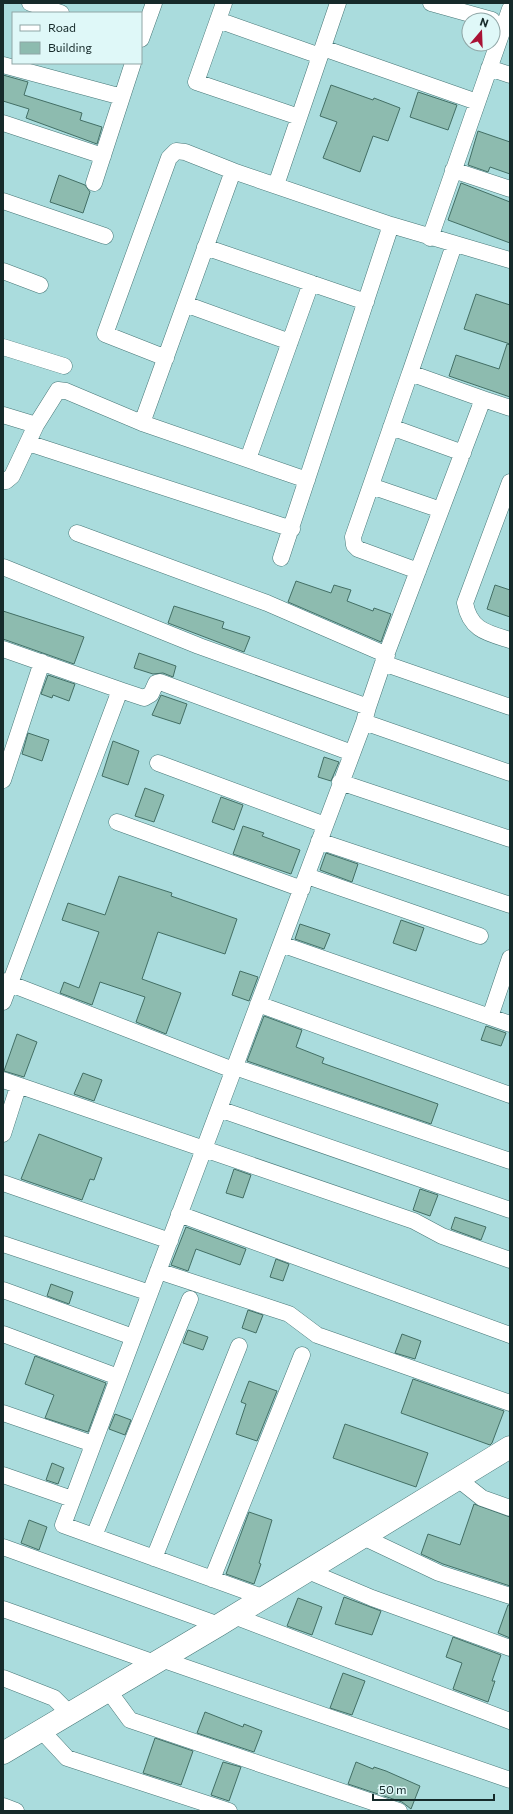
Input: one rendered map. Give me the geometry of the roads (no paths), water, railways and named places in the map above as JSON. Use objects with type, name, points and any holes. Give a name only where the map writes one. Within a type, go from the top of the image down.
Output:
[{"type":"street","points":[[30,3],[58,12]]},
{"type":"street","points":[[142,36],[154,3]]},
{"type":"street","points":[[224,3],[196,82],[299,117]]},
{"type":"street","points":[[276,185],[338,3]]},
{"type":"street","points":[[430,238],[489,68],[502,19],[431,3]]},
{"type":"street","points":[[218,20],[477,102]]},
{"type":"street","points":[[94,183],[133,64]]},
{"type":"street","points":[[3,65],[122,97]]},
{"type":"street","points":[[489,68],[510,75]]},
{"type":"street","points":[[3,123],[102,156]]},
{"type":"street","points":[[166,358],[105,334],[169,158],[176,151],[185,152],[232,171],[430,238],[510,260]]},
{"type":"street","points":[[454,170],[510,189]]},
{"type":"street","points":[[142,423],[232,171]]},
{"type":"street","points":[[3,200],[106,236]]},
{"type":"street","points":[[281,558],[292,529],[391,225]]},
{"type":"street","points":[[418,571],[358,550],[354,545],[353,537],[454,245]]},
{"type":"street","points":[[205,247],[366,302]]},
{"type":"street","points":[[3,272],[40,284]]},
{"type":"street","points":[[248,459],[311,283]]},
{"type":"street","points":[[185,304],[290,342]]},
{"type":"street","points":[[3,347],[64,366]]},
{"type":"street","points":[[410,373],[510,408]]},
{"type":"street","points":[[3,481],[6,481],[12,476],[36,425],[58,390],[66,391],[142,423],[307,480]]},
{"type":"street","points":[[265,1598],[63,1525],[281,944],[352,753],[385,659],[483,399]]},
{"type":"street","points":[[3,415],[36,425]]},
{"type":"street","points":[[391,427],[463,453]]},
{"type":"street","points":[[28,443],[292,529]]},
{"type":"street","points":[[510,482],[464,602],[466,611],[482,631],[510,640]]},
{"type":"street","points":[[370,486],[441,510]]},
{"type":"street","points":[[77,533],[268,603],[385,659],[510,707]]},
{"type":"street","points":[[3,567],[510,773]]},
{"type":"street","points":[[3,649],[144,698],[148,697],[155,685],[160,682],[352,753]]},
{"type":"street","points":[[3,780],[42,662]]},
{"type":"street","points":[[3,1002],[7,983],[120,690]]},
{"type":"street","points":[[158,763],[325,825]]},
{"type":"street","points":[[340,782],[510,839]]},
{"type":"street","points":[[117,822],[304,882],[480,936]]},
{"type":"street","points":[[319,841],[510,906]]},
{"type":"street","points":[[281,944],[510,1024]]},
{"type":"street","points":[[490,1017],[510,958]]},
{"type":"street","points":[[7,983],[234,1069],[510,1161]]},
{"type":"street","points":[[258,1004],[510,1095]]},
{"type":"street","points":[[3,1134],[10,1084],[204,1148],[414,1220],[442,1236],[510,1260]]},
{"type":"street","points":[[219,1109],[510,1210]]},
{"type":"street","points":[[3,1183],[170,1241]]},
{"type":"street","points":[[179,1214],[510,1335]]},
{"type":"street","points":[[3,1244],[150,1293]]},
{"type":"street","points":[[158,1271],[289,1314],[317,1335],[510,1403]]},
{"type":"street","points":[[3,1290],[133,1337]]},
{"type":"street","points":[[94,1536],[190,1299]]},
{"type":"street","points":[[3,1334],[118,1377]]},
{"type":"street","points":[[154,1558],[239,1346]]},
{"type":"street","points":[[212,1579],[302,1355]]},
{"type":"street","points":[[3,1413],[93,1444]]},
{"type":"street","points":[[3,1753],[227,1621],[510,1447]]},
{"type":"street","points":[[3,1475],[72,1499]]},
{"type":"street","points":[[458,1479],[482,1498],[510,1508]]},
{"type":"street","points":[[363,1537],[438,1573],[510,1596]]},
{"type":"street","points":[[3,1547],[227,1621],[510,1721]]},
{"type":"street","points":[[308,1571],[372,1598],[510,1648]]},
{"type":"street","points":[[3,1609],[510,1780]]},
{"type":"street","points":[[3,1678],[54,1698],[69,1713]]},
{"type":"street","points":[[108,1690],[130,1720],[400,1811]]},
{"type":"street","points":[[41,1730],[67,1758],[229,1811]]},
{"type":"street","points":[[3,1806],[16,1811]]}]
